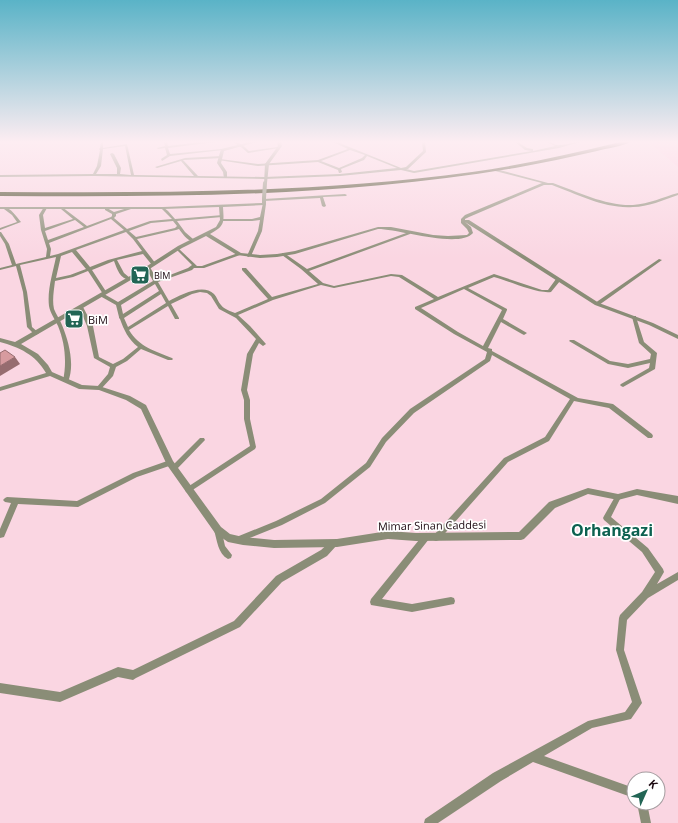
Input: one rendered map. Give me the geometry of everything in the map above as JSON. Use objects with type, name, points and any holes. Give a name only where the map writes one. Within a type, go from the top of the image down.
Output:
[{"type":"highway","points":[[0,189],[247,188],[368,180]]},
{"type":"highway","points":[[0,194],[247,193],[366,186],[411,180]]},
{"type":"street","points":[[249,256],[260,231],[265,180]]},
{"type":"street","points":[[538,180],[614,204],[627,206],[641,205],[678,194]]},
{"type":"street","points":[[463,219],[466,216],[537,185],[547,183]]},
{"type":"street","points":[[2,208],[179,208],[221,206],[264,200],[345,195]]},
{"type":"street","points":[[320,196],[324,206]]},
{"type":"street","points":[[17,344],[128,280],[192,240],[218,228],[222,218],[221,206]]},
{"type":"street","points":[[0,229],[20,222],[13,214],[2,208]]},
{"type":"street","points":[[13,214],[24,208]]},
{"type":"street","points":[[45,208],[41,215],[43,230],[49,249],[48,257]]},
{"type":"street","points":[[62,208],[71,213],[87,228]]},
{"type":"street","points":[[71,213],[77,208]]},
{"type":"street","points":[[106,209],[114,213],[130,208]]},
{"type":"street","points":[[162,208],[172,217],[182,232],[192,240]]},
{"type":"street","points":[[172,217],[179,208]]},
{"type":"street","points":[[47,242],[112,218],[114,213]]},
{"type":"street","points":[[0,269],[59,255],[150,222],[172,217],[252,220],[262,218]]},
{"type":"street","points":[[112,218],[135,238],[154,264]]},
{"type":"street","points":[[43,230],[76,219]]},
{"type":"street","points":[[207,234],[239,254],[249,256],[283,254],[305,250],[378,228],[387,227],[409,233],[437,236],[468,236],[471,233],[469,228],[463,223],[463,219]]},
{"type":"street","points":[[463,219],[597,304],[634,317],[678,337]]},
{"type":"street","points":[[135,238],[159,234],[178,227]]},
{"type":"street","points":[[0,233],[7,244],[16,265],[25,292],[30,327],[36,333]]},
{"type":"street","points":[[306,271],[409,233]]},
{"type":"street","points":[[178,249],[194,266],[202,267],[239,254]]},
{"type":"street","points":[[72,250],[89,269],[103,294],[118,304],[126,330],[141,347],[170,359]]},
{"type":"street","points":[[54,280],[144,252]]},
{"type":"street","points":[[283,254],[321,284],[334,287],[391,275],[400,276],[438,299]]},
{"type":"street","points":[[59,255],[51,303],[53,313],[58,321],[67,354],[69,370],[66,381]]},
{"type":"street","points":[[115,260],[122,274],[128,280]]},
{"type":"street","points":[[597,304],[660,260]]},
{"type":"street","points":[[118,304],[157,281],[190,269],[194,266]]},
{"type":"street","points":[[148,268],[170,303],[177,318]]},
{"type":"street","points":[[244,269],[271,299]]},
{"type":"street","points":[[558,280],[549,291],[542,291],[494,275],[417,308],[456,333],[573,398],[611,406],[650,436]]},
{"type":"street","points":[[234,315],[271,299],[321,284]]},
{"type":"street","points":[[237,540],[280,523],[323,501],[368,465],[384,440],[412,411],[488,360],[487,349],[505,310],[465,288]]},
{"type":"street","points":[[126,330],[170,303],[198,290],[203,290],[214,296],[220,307],[234,315],[261,341],[250,354],[244,390],[247,400],[247,419],[253,447],[222,469],[188,490]]},
{"type":"street","points":[[122,318],[162,291]]},
{"type":"street","points":[[81,307],[90,326],[97,358],[113,366]]},
{"type":"street","points":[[623,385],[652,370],[654,353],[642,343],[634,317]]},
{"type":"street","points":[[500,320],[524,333]]},
{"type":"street","points":[[0,340],[17,344],[36,354],[45,363],[50,374],[0,389]]},
{"type":"street","points":[[572,341],[608,362],[628,366],[653,360]]},
{"type":"street","points":[[113,366],[126,360],[141,347]]},
{"type":"street","points":[[99,388],[111,375],[113,366]]},
{"type":"street","name":"Mimar Sinan Caddesi","points":[[50,374],[82,387],[99,388],[128,398],[144,407],[172,466],[188,490],[218,530],[228,538],[237,540],[274,544],[334,543],[388,535],[426,538],[501,535],[521,536],[552,505],[588,491],[618,497],[637,492],[678,500]]},
{"type":"street","points":[[436,538],[506,460],[547,439],[573,398]]},
{"type":"street","points":[[7,500],[78,504],[136,475],[172,466],[202,440]]},
{"type":"street","points":[[428,823],[497,777],[591,724],[628,716],[636,703],[620,650],[623,618],[645,594],[660,572],[645,550],[608,518],[618,497]]},
{"type":"street","points":[[1,535],[16,500]]},
{"type":"street","points":[[218,530],[222,547],[228,555]]},
{"type":"street","points":[[426,538],[374,602],[412,608],[451,601]]},
{"type":"street","points":[[0,688],[60,697],[118,672],[133,674],[236,624],[279,579],[324,553],[334,543]]},
{"type":"street","points":[[645,594],[678,576]]},
{"type":"street","points":[[533,757],[626,790]]},
{"type":"street","points":[[644,811],[646,823]]},
{"type":"building","points":[[5,350],[15,357],[0,366],[0,353]]},
{"type":"place","name":"BİM","points":[[140,275]]},
{"type":"place","name":"BiM","points":[[74,319]]},
{"type":"district","name":"Orhangazi","points":[[612,530]]}]
